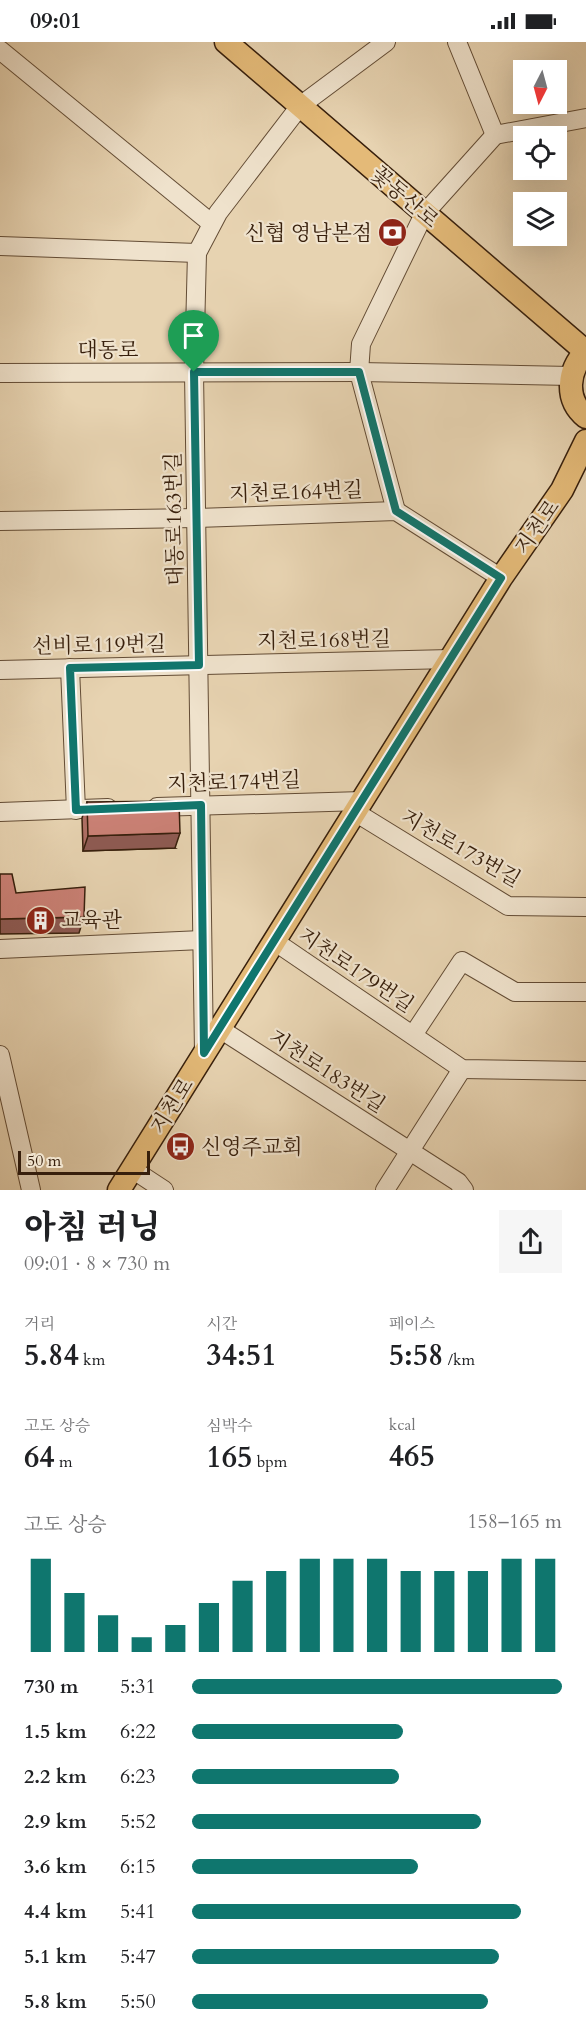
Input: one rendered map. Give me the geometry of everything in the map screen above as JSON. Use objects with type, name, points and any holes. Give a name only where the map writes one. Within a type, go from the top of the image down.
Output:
[{"type":"main road","name":"꽃동산로","points":[[226,42],[586,351]]},
{"type":"main road","points":[[586,351],[576,363],[571,376],[571,390],[575,404],[586,417]]},
{"type":"main road","name":"지천로","points":[[119,1190],[501,578],[562,490],[586,441]]},
{"type":"main road","points":[[562,490],[586,481]]},
{"type":"street","points":[[0,246],[197,254],[211,223],[300,106],[386,42]]},
{"type":"street","points":[[457,42],[495,135]]},
{"type":"street","points":[[0,50],[211,223]]},
{"type":"street","points":[[501,578],[396,511],[359,372],[361,344],[424,214],[495,135],[586,118]]},
{"type":"street","name":"대동로163번길","points":[[197,254],[194,372],[204,1053]]},
{"type":"street","name":"대동로","points":[[0,373],[359,372],[571,376]]},
{"type":"street","name":"지천로164번길","points":[[0,521],[196,518],[396,511]]},
{"type":"street","name":"지천로168번길","points":[[199,665],[450,659]]},
{"type":"street","name":"선비로119번길","points":[[0,670],[199,665]]},
{"type":"street","points":[[70,668],[76,810]]},
{"type":"street","name":"지천로174번길","points":[[144,807],[358,806]]},
{"type":"street","name":"지천로173번길","points":[[358,806],[508,906],[586,907]]},
{"type":"street","points":[[0,812],[122,808]]},
{"type":"street","points":[[0,949],[202,940]]},
{"type":"street","name":"지천로179번길","points":[[274,941],[462,1068]]},
{"type":"street","name":"지천로179번길","points":[[413,1035],[462,961],[515,992],[586,992]]},
{"type":"street","name":"지천로183번길","points":[[220,1029],[458,1182],[464,1190]]},
{"type":"street","points":[[0,1055],[31,1190]]},
{"type":"street","points":[[385,1190],[462,1068],[586,1071]]},
{"type":"street","points":[[132,1169],[164,1190]]},
{"type":"building","points":[[179,801],[180,833],[88,836],[87,802]]},
{"type":"building","points":[[0,874],[12,874],[16,893],[85,887],[84,917],[0,919]]},
{"type":"place","name":"신협 영남본점","points":[[393,233]]},
{"type":"place","name":"교육관","points":[[40,920]]},
{"type":"place","name":"신영주교회","points":[[180,1147]]},
{"type":"route","points":[[194,372],[359,372],[396,511],[501,578],[204,1053],[201,805],[76,810],[70,668],[199,665],[194,372]]}]
